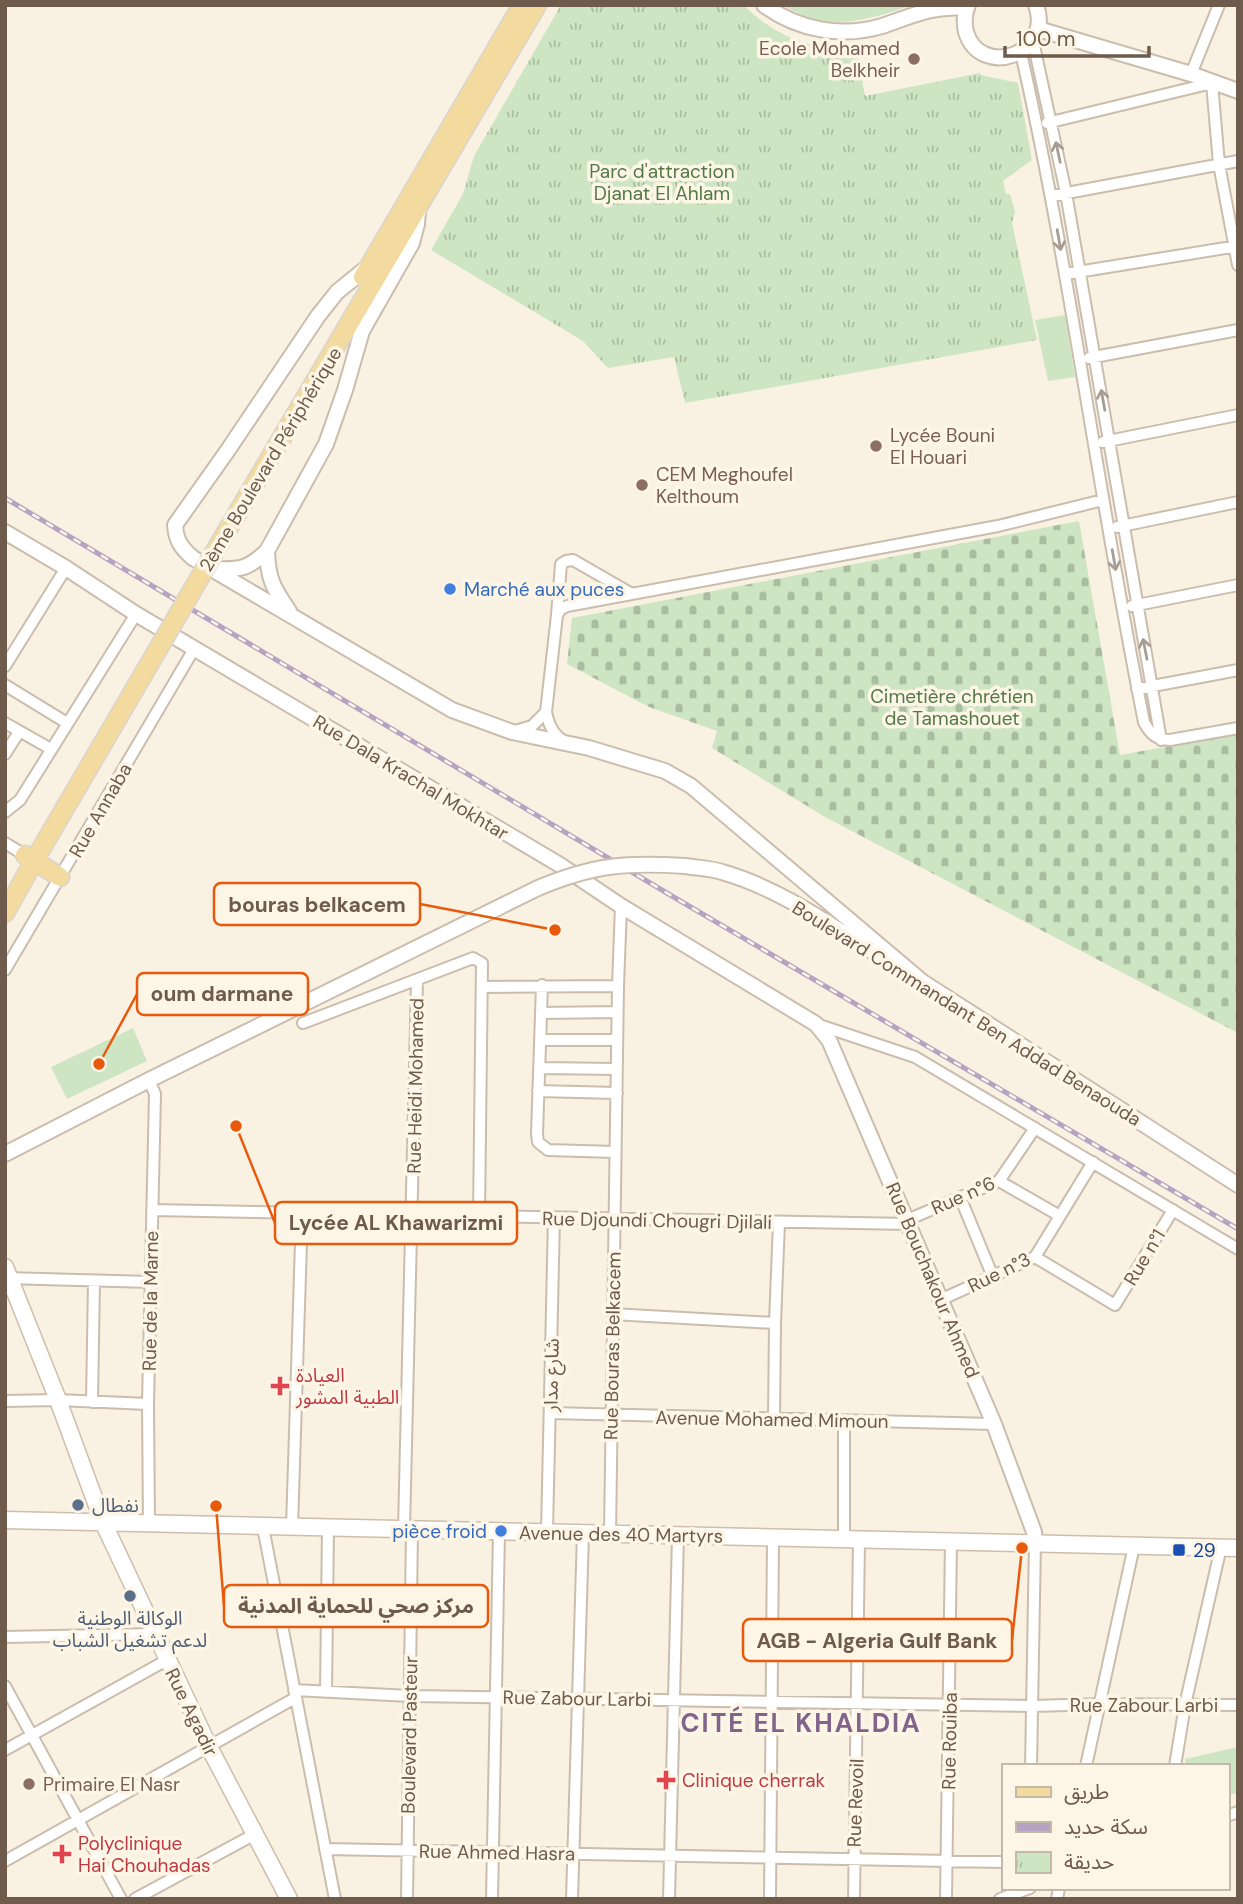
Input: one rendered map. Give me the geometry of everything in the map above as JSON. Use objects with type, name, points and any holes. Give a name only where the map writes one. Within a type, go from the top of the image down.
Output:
[{"type":"main road","name":"2ème Boulevard Périphérique","points":[[217,539],[370,265],[522,5]]},
{"type":"main road","name":"2ème Boulevard Périphérique","points":[[5,914],[29,858],[537,5]]},
{"type":"main road","name":"2ème Boulevard Périphérique","points":[[5,887],[29,858]]},
{"type":"main road","points":[[29,858],[60,877]]},
{"type":"main road","name":"Rue Agadir","points":[[7,1274],[103,1522],[209,1747],[289,1899]]},
{"type":"main road","name":"Avenue des 40 Martyrs","points":[[5,1520],[1238,1548]]},
{"type":"street","points":[[764,5],[797,24],[818,30],[836,31],[880,27],[921,11],[949,6],[967,7],[964,24],[968,39],[976,49],[987,55],[1005,58],[1021,53],[1036,35]]},
{"type":"street","points":[[1036,5],[1039,14],[1036,35],[1096,357],[1161,740]]},
{"type":"street","points":[[1191,74],[1219,5]]},
{"type":"street","points":[[1036,35],[1191,74],[1238,91]]},
{"type":"street","points":[[1021,53],[1038,125],[1144,722],[1152,735],[1161,740],[1238,728]]},
{"type":"street","points":[[1038,125],[1212,83]]},
{"type":"street","points":[[1212,83],[1219,164],[1238,265]]},
{"type":"street","points":[[1051,196],[1238,161]]},
{"type":"street","points":[[213,569],[238,570],[247,567],[267,551],[326,444],[362,331],[412,243],[418,208]]},
{"type":"street","points":[[1065,274],[1236,246]]},
{"type":"street","points":[[370,265],[337,292],[318,316],[175,525],[176,537],[183,549],[452,710],[512,732],[613,755],[665,771],[691,786],[926,984]]},
{"type":"street","points":[[1080,360],[1238,330]]},
{"type":"street","points":[[1094,444],[1238,415]]},
{"type":"street","points":[[557,615],[567,606],[998,526],[1103,500]]},
{"type":"street","points":[[1109,529],[1238,502]]},
{"type":"street","name":"Rue Dala Krachal Mokhtar","points":[[5,532],[194,649],[560,865],[621,906],[816,1024]]},
{"type":"street","points":[[267,551],[273,589],[292,615]]},
{"type":"street","points":[[568,744],[553,733],[545,712],[561,564],[573,560],[632,594]]},
{"type":"street","points":[[5,666],[66,568]]},
{"type":"street","points":[[1122,608],[1238,586]]},
{"type":"street","points":[[5,813],[20,800],[136,614]]},
{"type":"street","name":"Rue Annaba","points":[[5,970],[194,649]]},
{"type":"street","points":[[1137,689],[1238,670]]},
{"type":"street","points":[[5,685],[67,723]]},
{"type":"street","points":[[512,732],[532,726],[545,712]]},
{"type":"street","points":[[5,723],[51,749]]},
{"type":"street","points":[[5,754],[19,732]]},
{"type":"street","points":[[5,843],[29,858]]},
{"type":"street","name":"Boulevard Commandant Ben Addad Benaouda","points":[[149,1080],[538,888],[583,872],[614,865],[650,863],[685,866],[720,871],[764,887],[793,902],[926,984],[1237,1185]]},
{"type":"street","name":"Rue Bouras Belkacem","points":[[610,1534],[617,1012],[621,906]]},
{"type":"street","points":[[303,1023],[473,958],[482,963],[480,1216]]},
{"type":"street","name":"Rue Heidi Mohamed","points":[[408,1529],[417,980]]},
{"type":"street","points":[[542,985],[537,1138],[548,1150],[615,1152]]},
{"type":"street","points":[[482,986],[618,986]]},
{"type":"street","points":[[541,1013],[617,1012]]},
{"type":"street","points":[[816,1024],[915,1057],[1238,1249]]},
{"type":"street","name":"Rue Bouchakour Ahmed","points":[[816,1024],[829,1040],[994,1424],[1034,1532],[1035,1542]]},
{"type":"street","points":[[540,1040],[617,1040]]},
{"type":"street","points":[[539,1069],[617,1069]]},
{"type":"street","points":[[5,1154],[149,1080]]},
{"type":"street","name":"Rue de la Marne","points":[[149,1080],[155,1094],[148,1404],[149,1524]]},
{"type":"street","points":[[538,1091],[617,1093]]},
{"type":"street","name":"Rue n°6","points":[[908,1222],[999,1181],[1034,1128]]},
{"type":"street","name":"Rue n°3","points":[[940,1300],[1035,1257],[1093,1162]]},
{"type":"street","points":[[999,1181],[1060,1216]]},
{"type":"street","points":[[960,1198],[993,1277]]},
{"type":"street","name":"Rue Djoundi Chougri Djilali","points":[[152,1210],[908,1222]]},
{"type":"street","name":"Rue n°1","points":[[1035,1257],[1115,1305],[1173,1210]]},
{"type":"street","points":[[292,1527],[302,1211]]},
{"type":"street","name":"شارع مدار","points":[[547,1532],[554,1218]]},
{"type":"street","points":[[774,1419],[779,1222]]},
{"type":"street","points":[[7,1274],[94,1281],[151,1282]]},
{"type":"street","points":[[93,1402],[94,1281]]},
{"type":"street","points":[[612,1314],[775,1323]]},
{"type":"street","points":[[5,1401],[148,1404]]},
{"type":"street","name":"Avenue Mohamed Mimoun","points":[[550,1413],[994,1424]]},
{"type":"street","name":"Rue Revoil","points":[[844,1420],[858,1702],[854,1899]]},
{"type":"street","points":[[263,1527],[335,1899]]},
{"type":"street","points":[[326,1692],[328,1528]]},
{"type":"street","name":"Boulevard Pasteur","points":[[407,1899],[410,1696],[408,1529]]},
{"type":"street","points":[[492,1899],[499,1532]]},
{"type":"street","points":[[572,1899],[583,1533]]},
{"type":"street","points":[[669,1899],[678,1536]]},
{"type":"street","points":[[770,1899],[773,1538]]},
{"type":"street","name":"Rue Rouiba","points":[[946,1899],[951,1541]]},
{"type":"street","points":[[1031,1764],[1035,1542]]},
{"type":"street","points":[[1086,1764],[1134,1546]]},
{"type":"street","points":[[1175,1764],[1185,1705],[1221,1547]]},
{"type":"street","points":[[5,1637],[154,1634]]},
{"type":"street","points":[[5,1750],[167,1660]]},
{"type":"street","points":[[5,1686],[121,1899]]},
{"type":"street","name":"Rue Zabour Larbi","points":[[295,1694],[326,1692],[410,1696],[1033,1706],[1238,1705]]},
{"type":"street","points":[[5,1861],[209,1747],[295,1694]]},
{"type":"street","points":[[135,1899],[255,1834]]},
{"type":"street","name":"Rue Ahmed Hasra","points":[[324,1849],[1002,1862]]},
{"type":"street","points":[[1000,1899],[1024,1890]]},
{"type":"green space","name":"Parc d'attraction Djanat El Ahlam","points":[[561,5],[744,5],[768,25],[795,40],[825,47],[856,47],[865,96],[980,73],[1018,83],[1032,160],[1003,181],[1015,212],[1012,223],[1037,340],[685,403],[674,357],[608,368],[583,341],[431,250],[463,194],[474,156]]},
{"type":"green space","points":[[783,5],[912,5],[879,16],[831,22],[799,14]]},
{"type":"green space","points":[[1065,315],[1075,377],[1048,381],[1035,320]]},
{"type":"green space","name":"Cimetière chrétien de Tamashouet","points":[[1079,521],[1120,755],[1238,734],[1238,1033],[825,817],[712,748],[717,731],[649,707],[567,664],[572,618]]},
{"type":"green space","points":[[133,1028],[147,1061],[67,1099],[51,1067]]},
{"type":"green space","points":[[1238,1747],[1238,1793],[1229,1795],[1229,1764],[1186,1764],[1185,1759]]},
{"type":"railway","points":[[5,498],[677,899],[1238,1229]]},
{"type":"place","name":"Ecole Mohamed Belkheir","points":[[914,59]]},
{"type":"place","name":"Lycée Bouni El Houari","points":[[876,446]]},
{"type":"place","name":"CEM Meghoufel Kelthoum","points":[[642,485]]},
{"type":"place","name":"Marché aux puces","points":[[450,589]]},
{"type":"place","name":"bouras belkacem","points":[[555,930]]},
{"type":"place","name":"oum darmane","points":[[99,1064]]},
{"type":"place","name":"Lycée AL Khawarizmi","points":[[236,1126]]},
{"type":"place","name":"العيادة الطبية المشور","points":[[280,1386]]},
{"type":"place","name":"نفطال","points":[[78,1505]]},
{"type":"place","name":"مركز صحي للحماية المدنية","points":[[216,1506]]},
{"type":"place","name":"pièce froid","points":[[501,1531]]},
{"type":"place","name":"AGB - Algeria Gulf Bank","points":[[1022,1548]]},
{"type":"place","name":"29","points":[[1179,1550]]},
{"type":"place","name":"الوكالة الوطنية لدعم تشغيل الشباب","points":[[130,1596]]},
{"type":"place","name":"Clinique cherrak","points":[[666,1780]]},
{"type":"place","name":"Primaire El Nasr","points":[[29,1784]]},
{"type":"place","name":"Polyclinique Hai Chouhadas","points":[[62,1854]]},
{"type":"district","name":"CITÉ EL KHALDIA","points":[[801,1723]]}]
